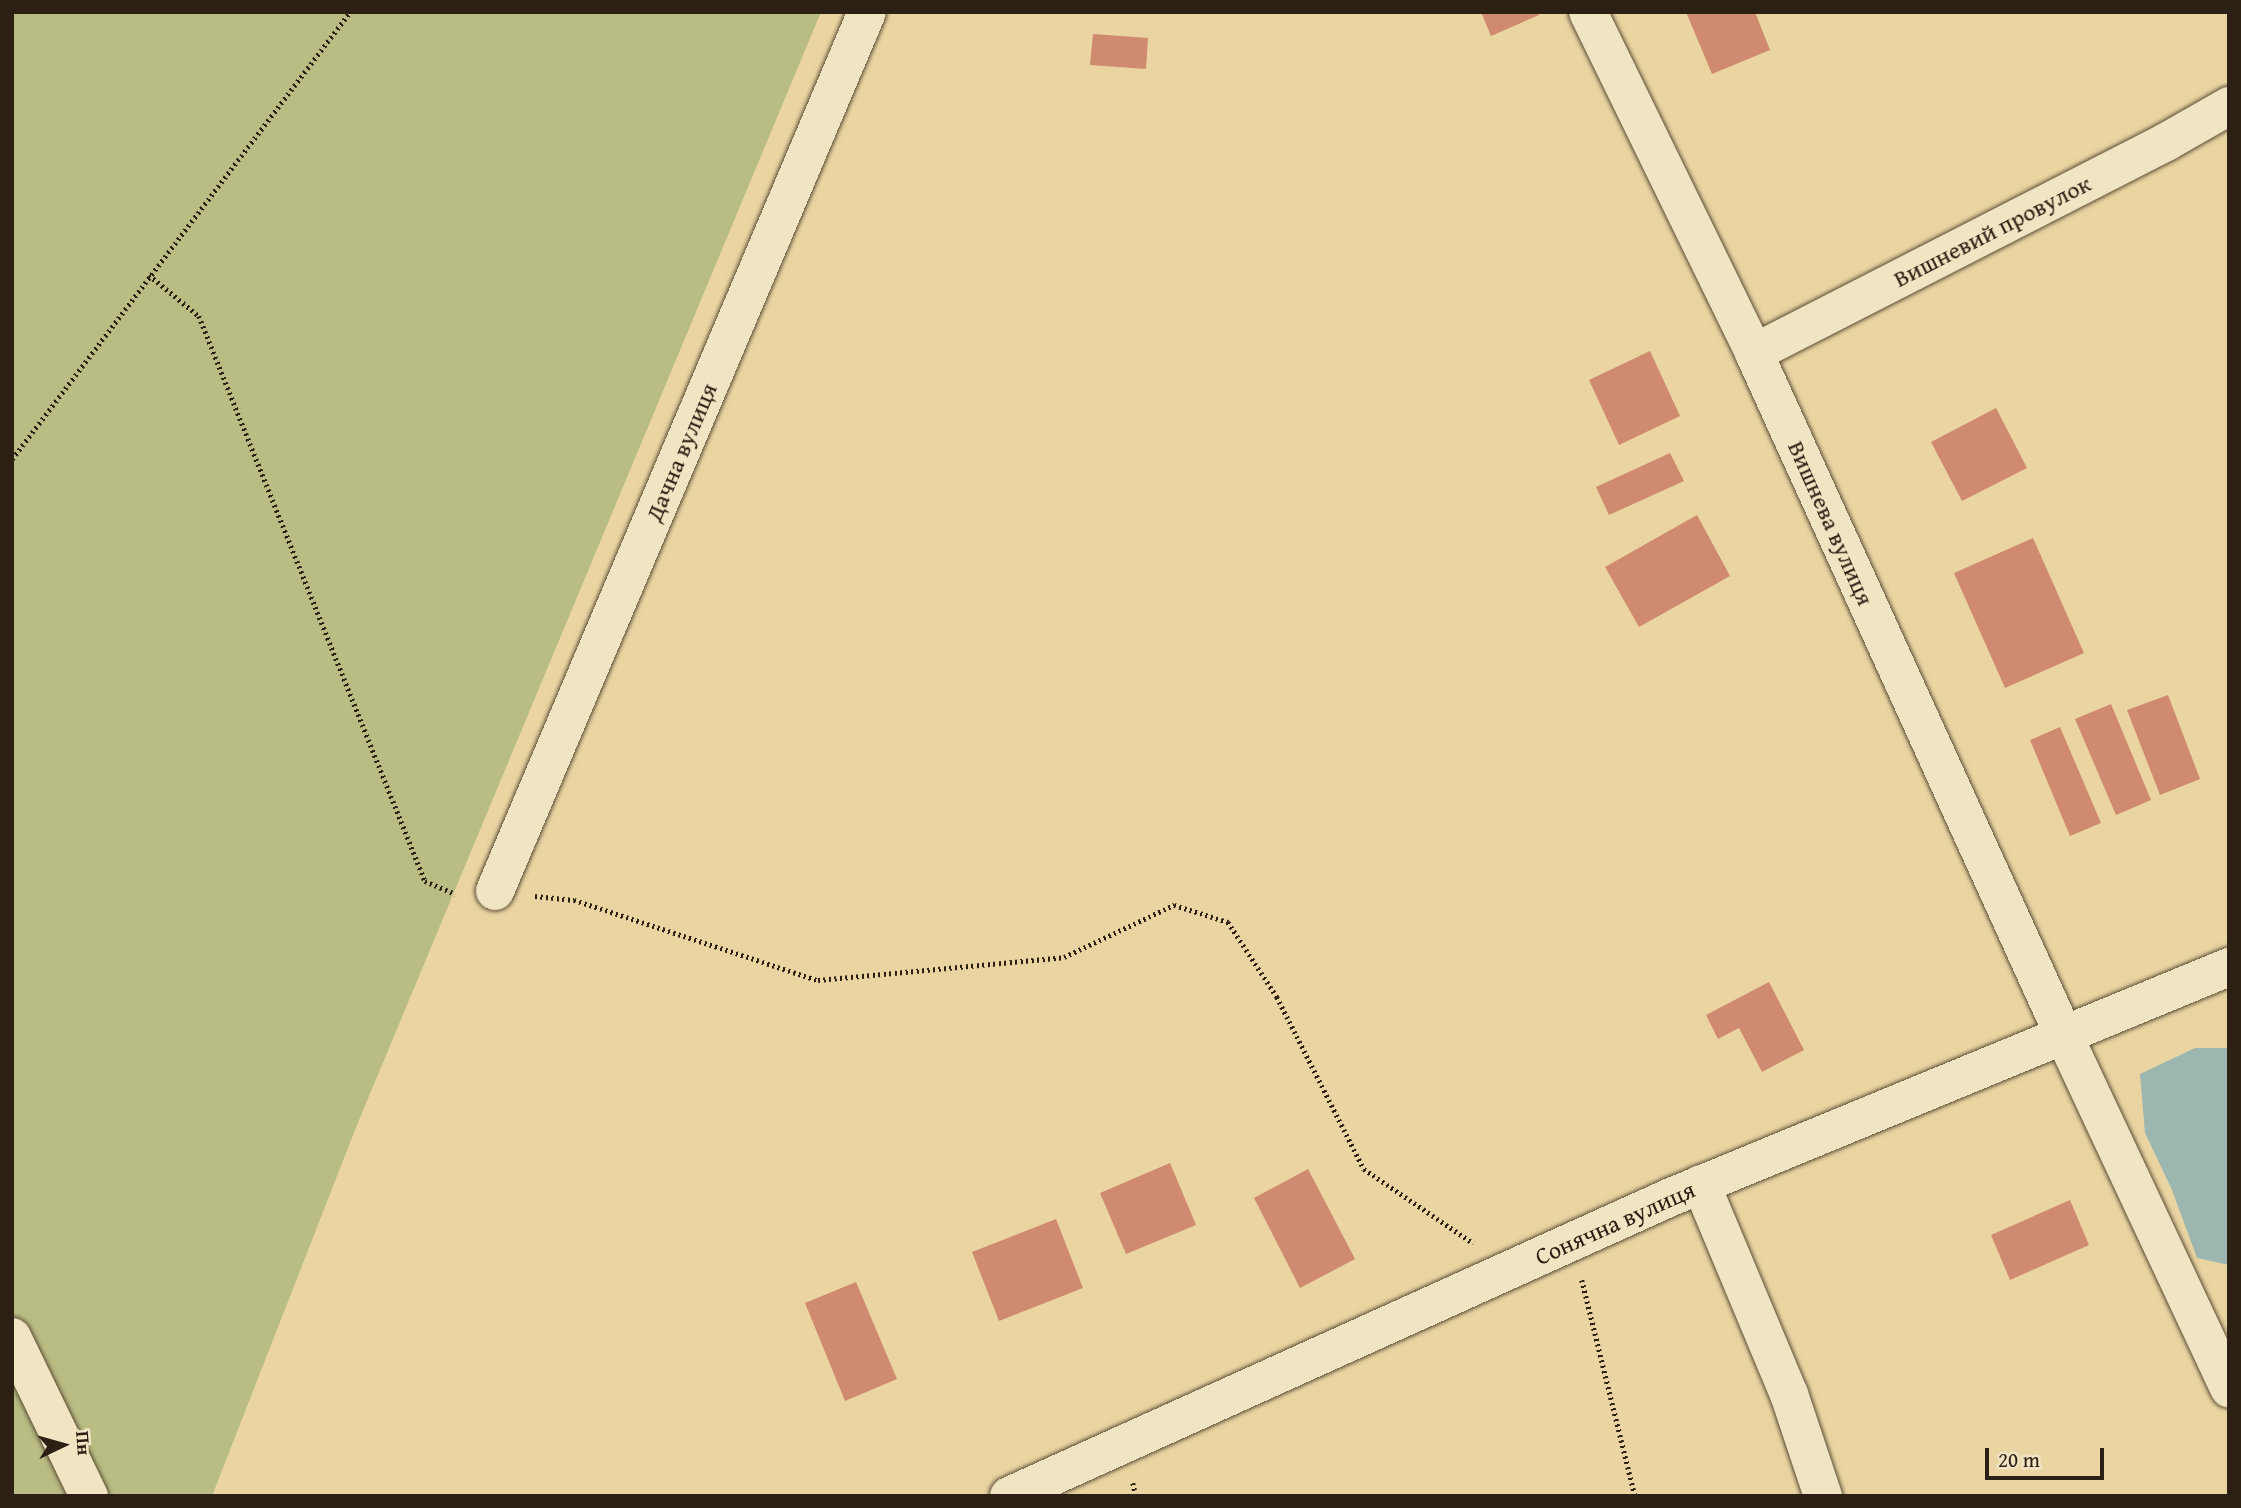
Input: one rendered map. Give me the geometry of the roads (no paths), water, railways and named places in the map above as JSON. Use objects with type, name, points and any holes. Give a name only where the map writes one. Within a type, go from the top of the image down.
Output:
[{"type":"street","name":"Дачна вулиця","points":[[495,891],[867,12]]},
{"type":"street","name":"Вишнева вулиця","points":[[1588,12],[1754,354],[2065,1038],[2229,1388]]},
{"type":"street","name":"Вишневий провулок","points":[[1754,354],[2154,148],[2229,106]]},
{"type":"street","name":"Сонячна вулиця","points":[[1009,1496],[1701,1184],[2065,1038],[2229,967]]},
{"type":"street","points":[[1701,1184],[1789,1394],[1823,1496]]},
{"type":"street","points":[[12,1337],[89,1496]]},
{"type":"water","points":[[2195,1048],[2229,1048],[2229,1265],[2197,1258],[2172,1190],[2145,1133],[2140,1074]]}]
